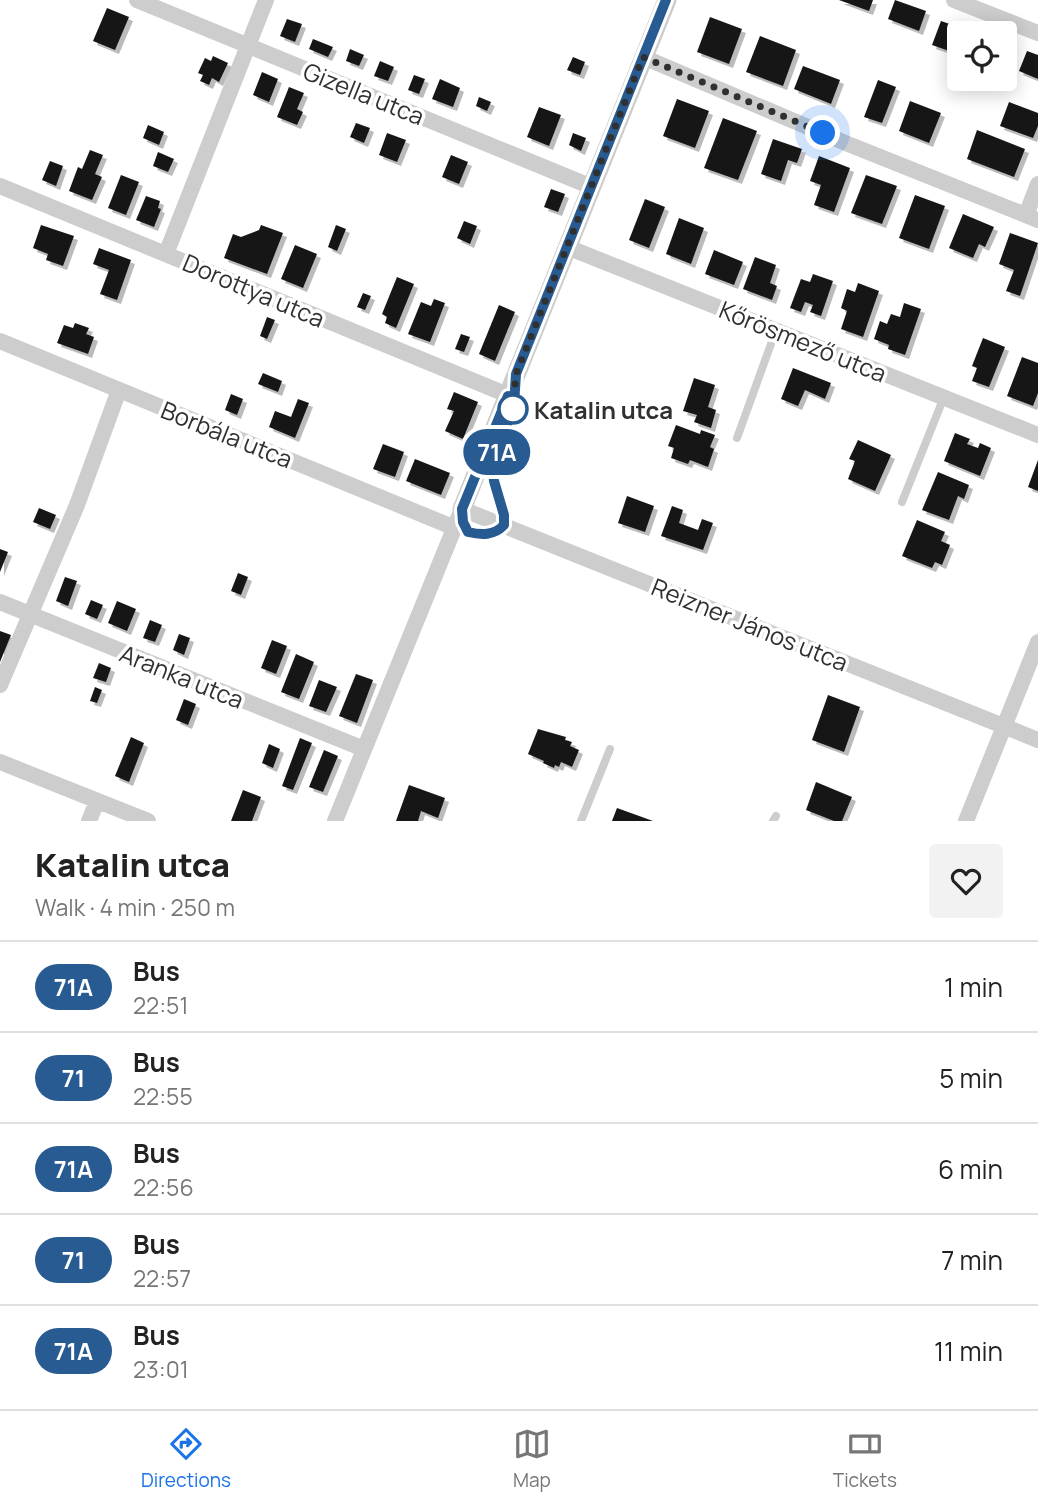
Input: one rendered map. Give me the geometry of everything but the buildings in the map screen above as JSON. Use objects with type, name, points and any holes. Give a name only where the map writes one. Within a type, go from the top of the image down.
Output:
[{"type":"street","name":"Gizella utca","points":[[137,0],[592,187]]},
{"type":"street","points":[[166,254],[266,0]]},
{"type":"street","points":[[335,821],[667,0]]},
{"type":"street","points":[[954,0],[1038,33]]},
{"type":"street","points":[[643,57],[848,144],[1032,217],[1038,184]]},
{"type":"street","name":"Dorottya utca","points":[[0,186],[508,396]]},
{"type":"street","name":"Kőrösmező utca","points":[[567,247],[1038,435]]},
{"type":"street","name":"Borbála utca","points":[[0,341],[454,528]]},
{"type":"street","points":[[0,685],[77,505],[119,390]]},
{"type":"street","name":"Reizner János utca","points":[[462,509],[1038,740]]},
{"type":"street","name":"Aranka utca","points":[[0,602],[364,749]]},
{"type":"street","points":[[966,821],[1038,642]]},
{"type":"street","points":[[0,761],[148,821]]},
{"type":"street","points":[[89,821],[97,801]]},
{"type":"lane","points":[[737,438],[776,330]]},
{"type":"lane","points":[[504,525],[492,465],[514,405],[516,374]]},
{"type":"lane","points":[[902,502],[944,397]]},
{"type":"lane","points":[[582,821],[610,749]]},
{"type":"bus line","name":"71A","points":[[508,396],[462,509],[463,522],[468,532],[479,535],[492,533],[504,525],[492,465],[514,405],[516,374],[666,0]]},
{"type":"place","name":"Katalin utca","points":[[513,409]]},
{"type":"route","points":[[513,409],[516,374],[643,57],[823,133]]}]
